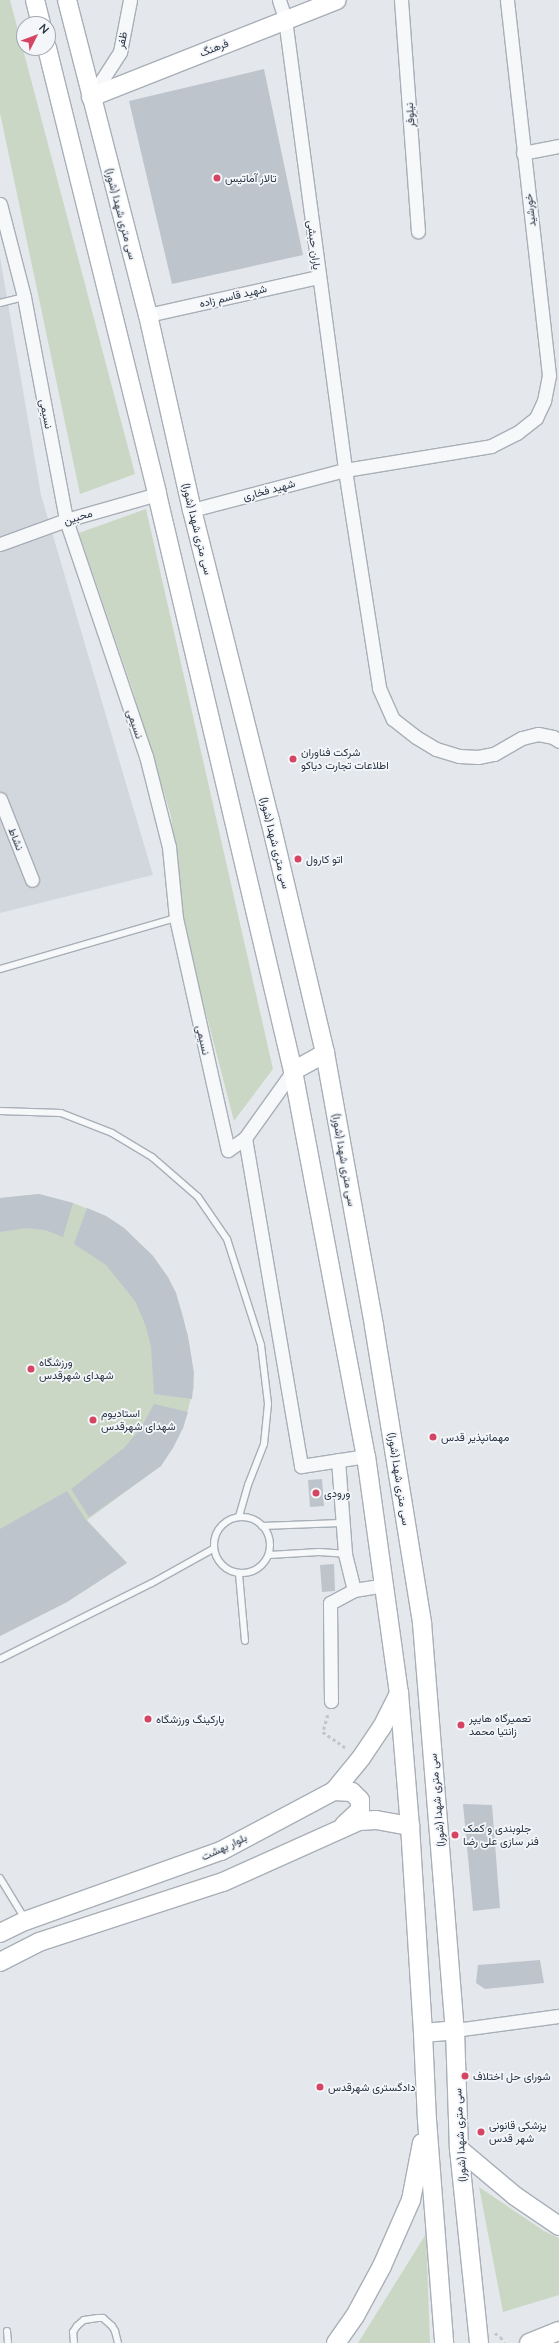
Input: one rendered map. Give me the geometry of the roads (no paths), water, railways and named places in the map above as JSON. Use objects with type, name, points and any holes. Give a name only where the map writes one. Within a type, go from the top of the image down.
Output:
[{"type":"main road","points":[[35,0],[39,16]]},
{"type":"main road","name":"سی متری شهدا (شورا)","points":[[67,0],[148,315],[192,510],[270,820],[325,1053],[374,1326],[422,1623],[455,2030],[459,2149],[479,2343]]},
{"type":"main road","name":"فرهنگ","points":[[91,97],[285,19],[337,0]]},
{"type":"main road","points":[[49,56],[157,494],[293,1071],[366,1456],[399,1693],[410,1826],[424,2033],[427,2120],[444,2343]]},
{"type":"main road","points":[[293,1071],[325,1053]]},
{"type":"main road","name":"بلوار بهشت","points":[[0,1934],[30,1919],[221,1851],[334,1791],[361,1758],[382,1726],[399,1693]]},
{"type":"main road","points":[[334,1791],[352,1792],[360,1800],[360,1810],[342,1827]]},
{"type":"main road","points":[[0,1962],[39,1942],[223,1882],[342,1827],[359,1821],[376,1820],[410,1826]]},
{"type":"main road","points":[[30,1919],[39,1942]]},
{"type":"main road","points":[[424,2033],[455,2030]]},
{"type":"main road","points":[[336,2343],[355,2316],[382,2266],[411,2200],[427,2120]]},
{"type":"main road","points":[[459,2149],[515,2196],[559,2226]]},
{"type":"main road","points":[[529,2343],[559,2331]]},
{"type":"street","name":"ظفر","points":[[91,97],[120,52],[130,0]]},
{"type":"street","name":"یاران حبشی","points":[[279,0],[285,19],[318,277],[345,470],[379,688],[393,719],[416,737],[436,749],[459,756],[478,757],[494,754],[522,738],[538,734],[554,737],[559,741]]},
{"type":"street","name":"نیلوفر","points":[[401,0],[418,231]]},
{"type":"street","name":"خورشید","points":[[508,0],[523,153],[549,375],[544,401],[536,418]]},
{"type":"street","points":[[523,153],[559,146]]},
{"type":"street","name":"نسیمی","points":[[0,204],[24,297],[66,520],[146,756],[169,847],[176,918],[228,1150],[244,1138],[293,1071]]},
{"type":"street","name":"شهید قاسم زاده","points":[[148,315],[318,277]]},
{"type":"street","name":"شهید فخاری","points":[[192,510],[345,470],[491,446],[517,433],[536,418]]},
{"type":"street","name":"محبین","points":[[0,544],[66,520],[157,494]]},
{"type":"street","name":"نشاط","points":[[0,799],[32,880]]},
{"type":"street","points":[[244,1138],[300,1466],[366,1456]]},
{"type":"street","points":[[338,1460],[344,1554],[354,1590]]},
{"type":"street","points":[[332,1701],[330,1603],[354,1590],[385,1585]]},
{"type":"street","points":[[455,2030],[559,2016]]},
{"type":"lane","points":[[0,303],[24,297]]},
{"type":"lane","points":[[0,969],[176,918]]},
{"type":"lane","points":[[0,1111],[61,1113],[112,1133],[152,1157],[198,1197],[227,1239],[261,1345],[268,1404],[264,1444],[248,1485],[239,1517]]},
{"type":"lane","points":[[239,1517],[248,1517],[262,1526],[270,1539],[269,1555],[257,1570],[239,1574],[222,1566],[213,1549],[217,1531],[230,1519],[239,1517]]},
{"type":"lane","points":[[262,1526],[341,1523]]},
{"type":"lane","points":[[0,1659],[152,1584],[213,1549]]},
{"type":"lane","points":[[269,1555],[319,1552],[344,1554]]},
{"type":"lane","points":[[239,1574],[244,1641]]},
{"type":"lane","points":[[0,1878],[30,1919]]},
{"type":"lane","points":[[74,2343],[73,2332],[77,2326],[84,2320],[103,2318],[115,2331],[118,2343]]},
{"type":"lane","points":[[7,2331],[8,2343]]},
{"type":"place","name":"تالار آماتیس","points":[[217,178]]},
{"type":"place","name":"شرکت فناوران اطلاعات تجارت دیاکو","points":[[293,759]]},
{"type":"place","name":"اتو کارول","points":[[298,859]]},
{"type":"place","name":"ورزشگاه شهدای شهرقدس","points":[[31,1369]]},
{"type":"place","name":"استادیوم شهدای شهرقدس","points":[[93,1420]]},
{"type":"place","name":"مهمانپذیر قدس","points":[[433,1437]]},
{"type":"place","name":"ورودی","points":[[316,1493]]},
{"type":"place","name":"پارکینگ ورزشگاه","points":[[148,1719]]},
{"type":"place","name":"تعمیرگاه هایپر زانتیا محمد","points":[[461,1725]]},
{"type":"place","name":"جلوبندی و کمک فنر سازی علی رضا","points":[[455,1835]]},
{"type":"place","name":"شورای حل اختلاف","points":[[465,2076]]},
{"type":"place","name":"دادگستری شهرقدس","points":[[320,2087]]},
{"type":"place","name":"پزشکی قانونی شهر قدس","points":[[481,2132]]}]
